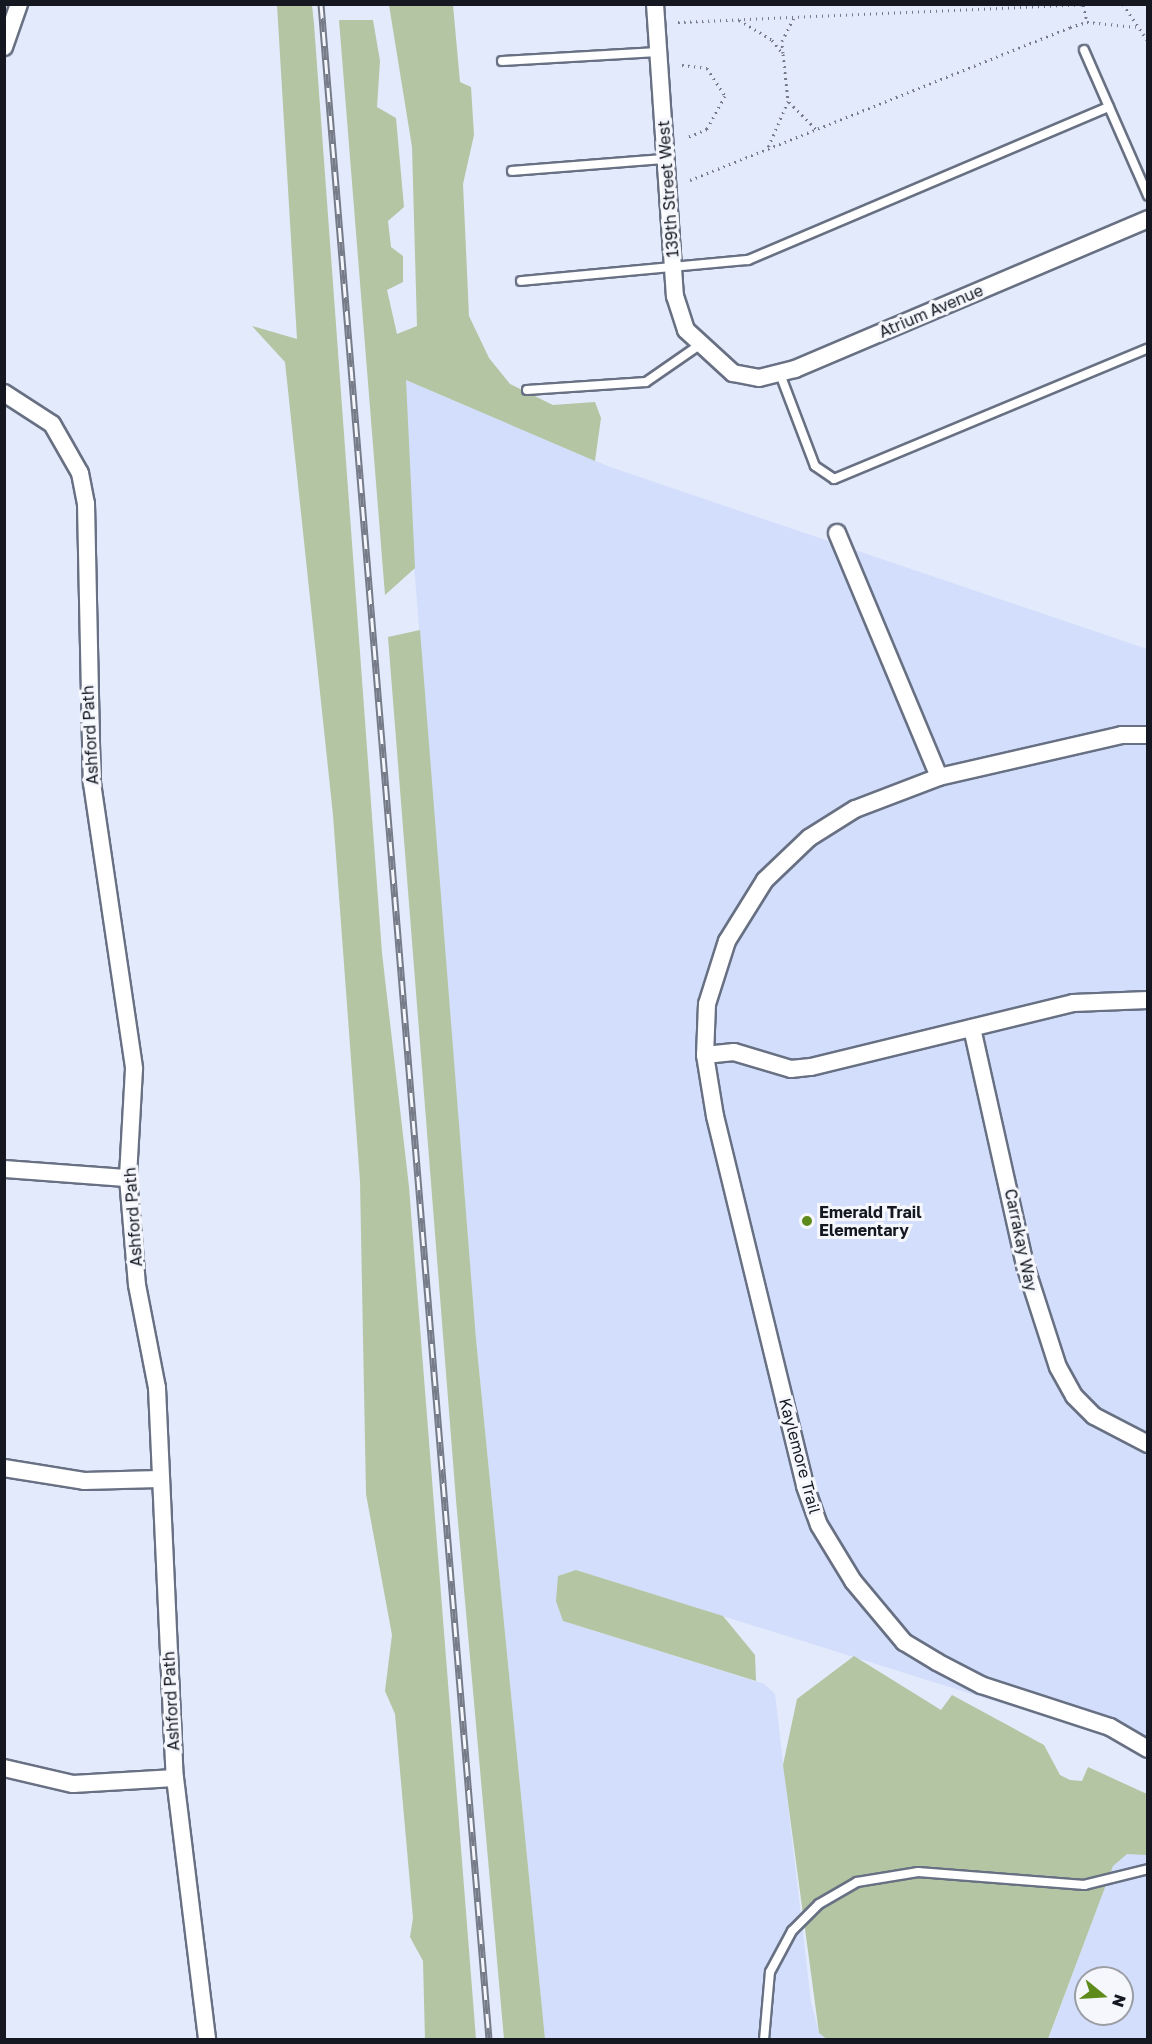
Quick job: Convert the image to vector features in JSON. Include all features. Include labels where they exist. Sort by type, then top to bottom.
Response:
[{"type":"street","points":[[4,47],[19,4]]},
{"type":"street","name":"139th Street West","points":[[655,4],[674,268],[686,330],[713,361]]},
{"type":"street","name":"Atrium Avenue","points":[[713,361],[733,374],[780,374],[1148,219]]},
{"type":"street","name":"Ashford Path","points":[[4,393],[52,424],[80,472],[86,504],[93,783],[134,1068],[128,1178],[137,1285],[157,1388],[159,1479],[175,1778],[207,2040]]},
{"type":"street","points":[[837,533],[939,777]]},
{"type":"street","name":"Kaylemore Trail","points":[[1148,735],[1122,735],[939,777],[855,809],[809,838],[765,880],[743,909],[713,978],[705,1055],[715,1116],[805,1486],[819,1525],[853,1581],[904,1642],[937,1662],[981,1685],[1110,1727],[1148,1749]]},
{"type":"street","points":[[705,1055],[734,1052],[791,1069],[811,1068],[1073,1003],[1148,1000]]},
{"type":"street","name":"Carrakay Way","points":[[972,1028],[1025,1265],[1058,1367],[1074,1396],[1094,1416],[1148,1444]]},
{"type":"street","points":[[4,1169],[128,1178]]},
{"type":"street","points":[[4,1468],[84,1481],[159,1479]]},
{"type":"street","points":[[4,1768],[73,1784],[175,1778]]},
{"type":"lane","points":[[1084,50],[1148,196]]},
{"type":"lane","points":[[502,61],[658,52]]},
{"type":"lane","points":[[521,281],[748,260],[1109,107]]},
{"type":"lane","points":[[512,171],[666,159]]},
{"type":"lane","points":[[527,390],[646,382],[698,346]]},
{"type":"lane","points":[[780,374],[815,466],[834,479],[1148,348]]},
{"type":"lane","points":[[764,2040],[770,1972],[792,1931],[819,1904],[857,1882],[918,1872],[1084,1885],[1148,1869]]},
{"type":"path","points":[[1123,4],[1136,27],[1148,41]]},
{"type":"path","points":[[678,22],[1084,5],[1087,22]]},
{"type":"path","points":[[767,150],[788,101],[782,41],[795,16]]},
{"type":"path","points":[[737,19],[772,40],[783,54]]},
{"type":"path","points":[[690,180],[1087,22],[1136,27]]},
{"type":"path","points":[[682,65],[707,69],[725,96],[707,129],[688,137]]},
{"type":"path","points":[[788,101],[817,130]]},
{"type":"shaded area","name":"Emerald Trail Elementary","points":[[406,380],[610,467],[1147,649],[1147,1749],[576,1570],[558,1576],[563,1621],[764,1684],[775,1694],[811,2002],[819,2033],[828,2039],[545,2039],[476,1339],[406,465]]},
{"type":"shaded area","points":[[1125,1833],[1147,1840],[1147,2039],[1048,2040],[1074,1970],[1074,2026],[1134,2026],[1134,1966],[1076,1966]]},
{"type":"green space","points":[[277,5],[312,5],[314,24],[382,953],[409,1187],[476,2039],[425,2039],[423,1961],[410,1937],[413,1918],[395,1714],[385,1691],[392,1635],[366,1494],[360,1181],[333,815],[285,362],[252,326],[297,339]]},
{"type":"green space","points":[[389,5],[453,5],[460,82],[471,87],[474,135],[463,184],[469,316],[489,358],[510,384],[553,405],[595,402],[601,418],[595,461],[406,380],[415,568],[385,595],[339,20],[373,20],[380,61],[377,107],[396,118],[404,207],[388,221],[391,247],[403,256],[403,282],[387,290],[397,334],[417,326],[412,147]]},
{"type":"green space","points":[[420,630],[476,1339],[545,2039],[504,2039],[456,1500],[388,637]]},
{"type":"green space","points":[[576,1570],[723,1616],[755,1655],[756,1681],[563,1621],[556,1601],[558,1576]]},
{"type":"green space","points":[[854,1656],[941,1710],[952,1695],[1044,1745],[1060,1775],[1070,1780],[1082,1781],[1088,1767],[1147,1794],[1147,1855],[1127,1854],[1113,1866],[1048,2039],[828,2040],[819,2033],[783,1765],[797,1699]]},
{"type":"railway","points":[[321,4],[489,2040]]},
{"type":"place","name":"Emerald Trail Elementary","points":[[807,1221]]}]
